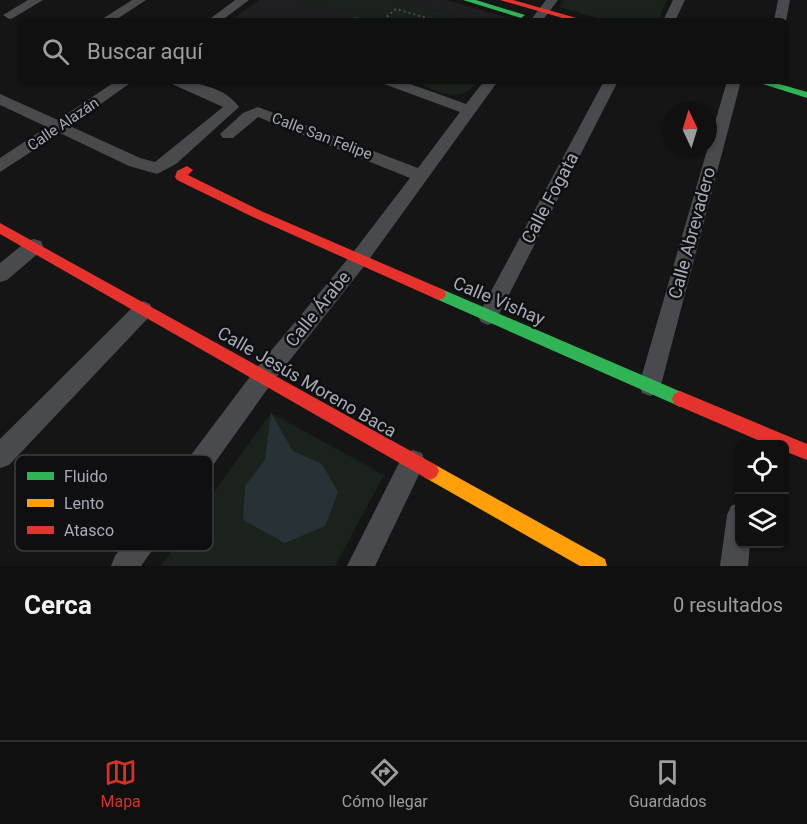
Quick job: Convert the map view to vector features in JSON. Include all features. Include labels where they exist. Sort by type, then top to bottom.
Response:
[{"type":"street","points":[[4,14],[37,0]]},
{"type":"street","points":[[110,18],[140,0]]},
{"type":"street","points":[[217,18],[243,0]]},
{"type":"street","points":[[467,0],[566,18]]},
{"type":"street","points":[[504,0],[543,14]]},
{"type":"street","points":[[670,18],[679,0]]},
{"type":"street","points":[[781,18],[784,0]]},
{"type":"street","points":[[789,76],[807,81]]},
{"type":"street","name":"Calle Alazán","points":[[0,166],[122,84]]},
{"type":"street","points":[[0,99],[135,162],[157,168],[170,160],[232,107],[225,100],[185,84]]},
{"type":"street","points":[[397,84],[469,110]]},
{"type":"street","name":"Calle Árabe","points":[[206,455],[263,377],[358,260],[489,84]]},
{"type":"street","name":"Calle Fogata","points":[[488,316],[610,84]]},
{"type":"street","name":"Calle Abrevadero","points":[[650,385],[733,84]]},
{"type":"street","points":[[768,84],[807,95]]},
{"type":"street","name":"Calle San Felipe","points":[[228,134],[248,116],[258,112],[420,175]]},
{"type":"street","name":"Calle Vishay","points":[[184,173],[257,214],[358,260],[650,385],[748,437],[807,452]]},
{"type":"street","name":"Calle Jesús Moreno Baca","points":[[0,228],[598,566]]},
{"type":"street","points":[[0,274],[34,246]]},
{"type":"street","points":[[0,456],[143,310]]},
{"type":"street","points":[[361,566],[413,462]]},
{"type":"street","points":[[734,566],[736,548]]},
{"type":"street","name":"Calle Árabe","points":[[125,566],[136,551]]},
{"type":"path","points":[[387,18],[396,9],[427,18]]},
{"type":"shaded area","points":[[259,0],[300,0],[352,14],[347,18],[234,18]]},
{"type":"shaded area","points":[[300,0],[396,0],[461,18],[347,18],[351,14]]},
{"type":"shaded area","points":[[396,0],[447,0],[509,18],[461,18]]},
{"type":"shaded area","points":[[564,0],[667,0],[659,18],[598,18],[559,7]]},
{"type":"shaded area","points":[[419,84],[475,84],[463,93],[455,95],[439,92]]},
{"type":"shaded area","points":[[271,413],[384,475],[335,566],[161,566],[172,551],[213,551],[213,494]]},
{"type":"shaded area","points":[[271,413],[293,451],[322,464],[338,492],[325,526],[285,543],[243,520],[245,486],[265,460]]},
{"type":"traffic: fast","points":[[467,0],[521,15]]},
{"type":"traffic: fast","points":[[768,84],[807,95]]},
{"type":"traffic: fast","points":[[439,294],[680,399]]},
{"type":"traffic: slow","points":[[430,471],[598,566]]},
{"type":"traffic: jam","points":[[504,0],[572,18]]},
{"type":"traffic: jam","points":[[187,170],[181,174],[181,177],[257,214],[439,294]]},
{"type":"traffic: jam","points":[[0,228],[430,471]]},
{"type":"traffic: jam","points":[[680,399],[807,452]]}]
